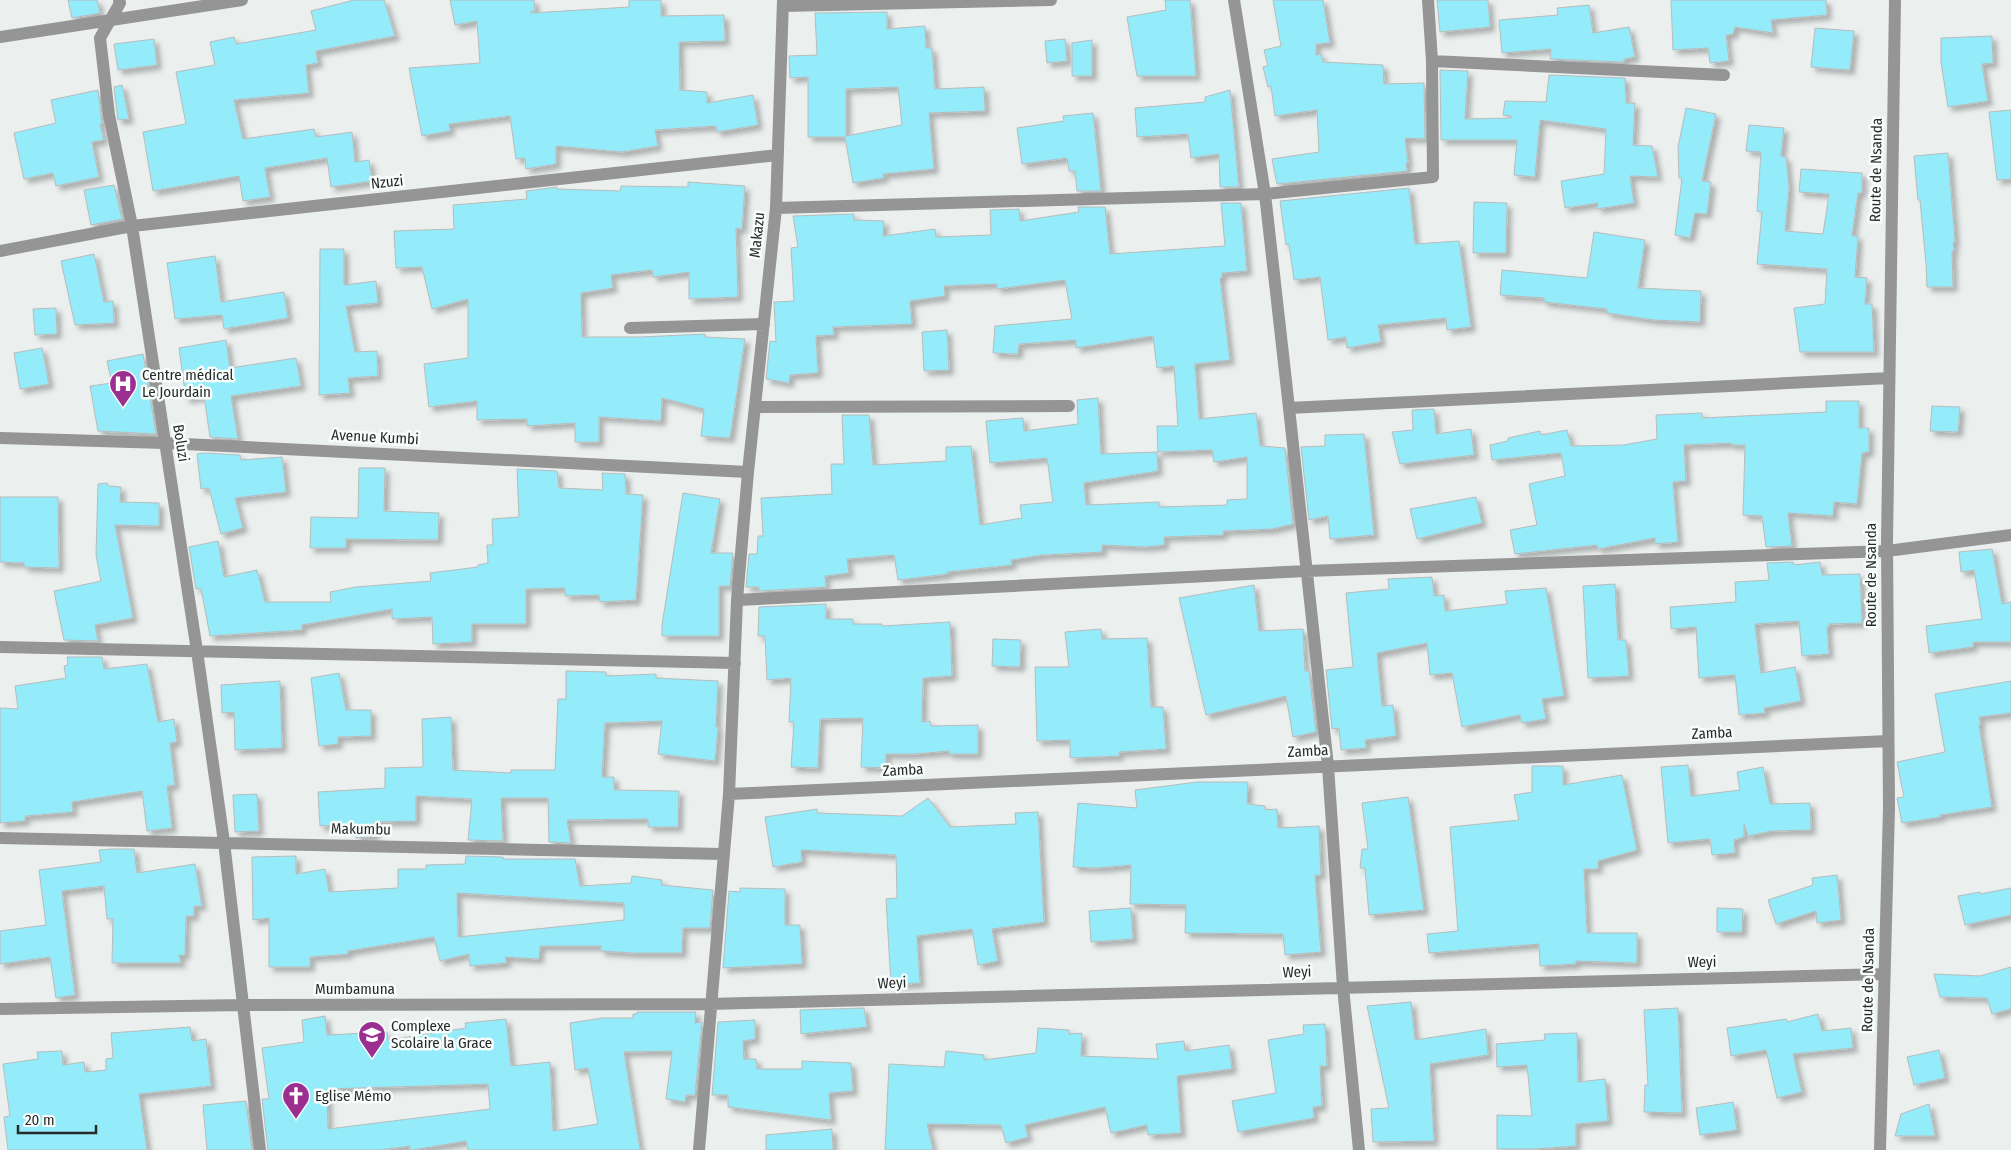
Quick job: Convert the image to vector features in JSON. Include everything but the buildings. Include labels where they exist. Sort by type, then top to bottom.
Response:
[{"type":"street","name":"Boluzi","points":[[119,0],[120,4],[108,21],[100,38],[109,115],[132,226],[224,842],[260,1150]]},
{"type":"street","points":[[0,37],[242,0]]},
{"type":"street","points":[[783,3],[1051,0]]},
{"type":"street","points":[[1234,0],[1265,194],[1328,766],[1343,987],[1359,1150]]},
{"type":"street","points":[[776,208],[1265,194],[1433,177],[1432,61],[1428,0]]},
{"type":"street","name":"Route de Nsanda","points":[[1880,1150],[1889,808],[1887,550],[1895,0]]},
{"type":"street","name":"Makazu","points":[[699,1150],[722,854],[729,794],[737,600],[748,472],[776,208],[783,3]]},
{"type":"street","points":[[1432,61],[1724,75]]},
{"type":"street","name":"Nzuzi","points":[[0,251],[132,226],[778,155]]},
{"type":"street","points":[[630,328],[764,324]]},
{"type":"street","points":[[1289,408],[1889,378]]},
{"type":"street","points":[[756,407],[1069,406]]},
{"type":"street","name":"Avenue Kumbi","points":[[0,438],[164,443],[748,472]]},
{"type":"street","points":[[737,600],[1306,571],[1887,550],[2011,535]]},
{"type":"street","points":[[0,647],[735,663]]},
{"type":"street","name":"Zamba","points":[[729,794],[1888,741]]},
{"type":"street","name":"Makumbu","points":[[0,838],[722,854]]},
{"type":"street","name":"Weyi","points":[[710,1004],[1884,974]]},
{"type":"street","name":"Mumbamuna","points":[[0,1009],[242,1005],[710,1004]]},
{"type":"place","name":"Centre médical Le Jourdain","points":[[123,408]]},
{"type":"place","name":"Complexe Scolaire la Grace","points":[[372,1059]]},
{"type":"place","name":"Eglise Mémo","points":[[296,1120]]}]
